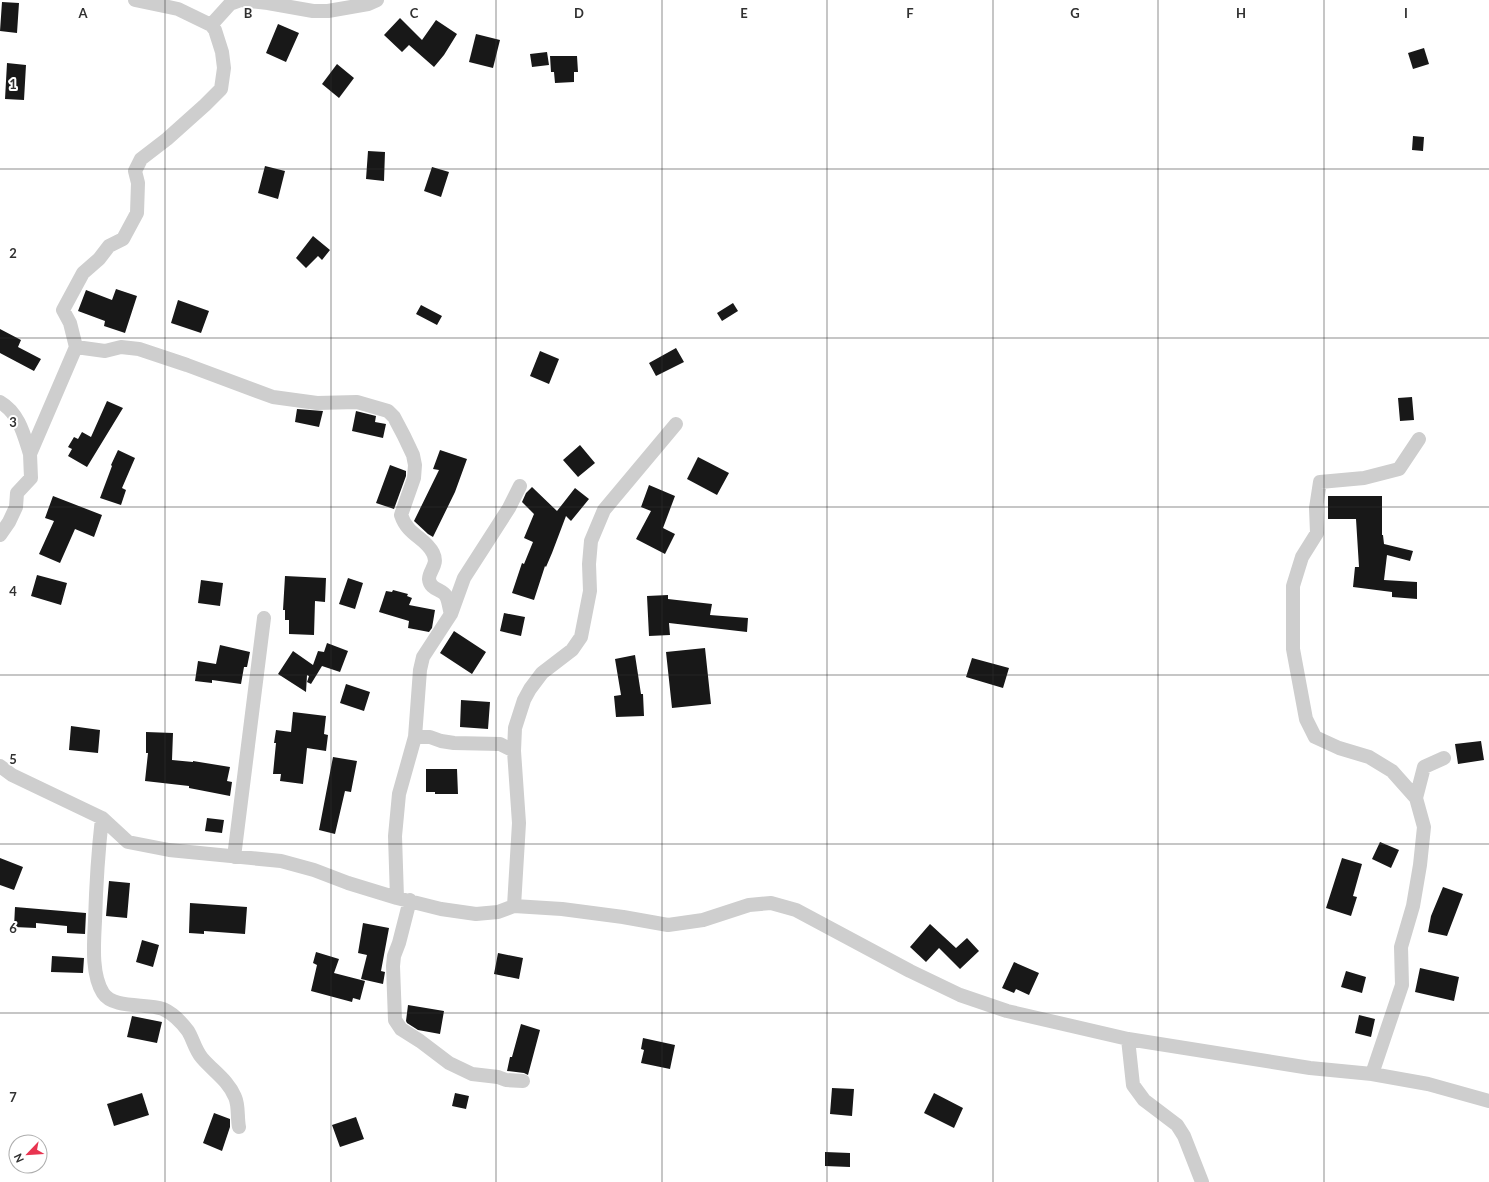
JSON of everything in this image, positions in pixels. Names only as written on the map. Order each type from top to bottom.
[{"type":"street","points":[[30,454],[76,347],[70,323],[64,310],[83,273],[109,246],[123,239],[137,213],[138,184],[135,171],[141,159],[167,139],[205,105],[221,88],[224,68],[222,52],[215,30],[211,25],[178,9],[135,0]]},
{"type":"street","points":[[211,25],[230,4],[241,0],[313,11],[328,11],[368,4],[376,0]]},
{"type":"street","points":[[76,347],[105,351],[121,347],[139,349],[188,365],[273,397],[317,403],[357,402],[388,411],[394,417],[404,436],[415,465],[414,478],[401,516],[408,529],[430,548],[434,554],[435,561],[434,568],[429,578],[430,584],[434,588],[443,592],[446,596],[451,614]]},
{"type":"street","points":[[0,402],[7,406],[19,421],[30,454],[32,478],[17,493],[16,507],[0,535]]},
{"type":"street","points":[[514,906],[518,823],[514,751],[515,728],[524,700],[542,673],[572,650],[581,637],[590,591],[588,564],[591,541],[604,510],[676,424]]},
{"type":"street","points":[[1372,1074],[1402,985],[1401,948],[1413,906],[1420,865],[1424,827],[1416,798],[1392,771],[1370,757],[1339,748],[1315,737],[1306,719],[1293,649],[1294,586],[1302,557],[1317,533],[1316,508],[1320,482],[1364,478],[1399,469],[1420,439]]},
{"type":"street","points":[[520,486],[509,508],[464,578],[451,614],[423,657],[420,670],[415,737],[400,794],[395,836],[403,899],[399,943],[394,956],[393,966],[395,1020],[401,1029],[449,1063],[472,1074],[523,1082]]},
{"type":"street","points":[[234,857],[264,618]]},
{"type":"street","points":[[415,737],[430,737],[441,741],[454,743],[500,744],[514,751]]},
{"type":"street","points":[[1416,798],[1424,767],[1444,758]]},
{"type":"street","points":[[0,766],[12,775],[102,818],[128,842],[168,850],[281,861],[314,870],[348,883],[403,899],[441,909],[476,914],[498,912],[514,906],[562,909],[668,925],[703,920],[749,905],[771,903],[796,910],[960,996],[1007,1011],[1128,1039],[1310,1068],[1372,1074],[1428,1084],[1489,1101]]},
{"type":"street","points":[[102,818],[96,874],[94,946],[96,974],[102,993],[107,998],[122,1004],[163,1009],[178,1020],[188,1031],[197,1051],[202,1058],[229,1086],[237,1103],[239,1127]]},
{"type":"street","points":[[1128,1039],[1134,1085],[1144,1100],[1177,1126],[1184,1136],[1202,1182]]},
{"type":"building","points":[[2,2],[19,3],[17,33],[0,31]]},
{"type":"building","points":[[400,18],[422,40],[436,20],[457,34],[444,55],[434,67],[409,45],[402,52],[384,35]]},
{"type":"building","points":[[278,24],[299,33],[286,62],[266,53]]},
{"type":"building","points":[[476,34],[500,40],[493,68],[469,62]]},
{"type":"building","points":[[1424,48],[1429,64],[1413,69],[1408,53]]},
{"type":"building","points":[[547,52],[549,65],[532,67],[530,54]]},
{"type":"building","points":[[550,56],[577,56],[578,72],[574,72],[574,82],[555,83],[554,72],[551,72]]},
{"type":"building","points":[[7,63],[26,65],[24,100],[5,99]]},
{"type":"building","points":[[337,64],[354,78],[339,98],[322,84]]},
{"type":"building","points":[[1413,136],[1424,137],[1423,151],[1412,150]]},
{"type":"building","points":[[368,151],[385,152],[384,181],[366,179]]},
{"type":"building","points":[[265,166],[285,171],[278,199],[258,193]]},
{"type":"building","points":[[432,167],[449,172],[441,197],[424,191]]},
{"type":"building","points":[[313,236],[330,250],[322,260],[318,256],[306,268],[296,258]]},
{"type":"building","points":[[116,289],[137,296],[125,333],[104,326],[105,321],[78,311],[86,290],[112,300]]},
{"type":"building","points":[[178,300],[209,311],[201,333],[171,323]]},
{"type":"building","points":[[733,303],[738,311],[722,321],[717,313]]},
{"type":"building","points":[[421,305],[442,316],[437,325],[416,314]]},
{"type":"building","points":[[0,329],[21,340],[18,347],[41,359],[34,371],[0,353]]},
{"type":"building","points":[[676,348],[684,362],[656,376],[649,363]]},
{"type":"building","points":[[540,351],[559,359],[549,384],[530,376]]},
{"type":"building","points":[[1412,397],[1414,420],[1400,421],[1398,398]]},
{"type":"building","points":[[107,401],[123,408],[87,467],[68,456],[72,449],[68,447],[74,437],[78,439],[82,432],[91,437]]},
{"type":"building","points":[[297,409],[323,411],[319,427],[295,422]]},
{"type":"building","points":[[356,411],[376,416],[375,422],[386,424],[383,438],[352,431]]},
{"type":"building","points":[[580,445],[595,463],[578,477],[563,460]]},
{"type":"building","points":[[118,450],[135,458],[122,488],[126,490],[121,505],[100,498],[112,466],[111,465]]},
{"type":"building","points":[[440,450],[467,459],[455,492],[433,537],[414,521],[439,470],[433,469]]},
{"type":"building","points":[[698,457],[729,473],[717,495],[687,479]]},
{"type":"building","points":[[390,465],[406,471],[406,476],[394,509],[376,503]]},
{"type":"building","points":[[649,485],[675,496],[663,528],[675,534],[665,554],[636,539],[651,511],[641,507]]},
{"type":"building","points":[[532,487],[557,511],[575,488],[589,499],[571,521],[566,516],[552,553],[546,567],[545,566],[534,600],[512,593],[522,563],[524,564],[533,542],[524,538],[534,514],[522,502],[526,493]]},
{"type":"building","points":[[53,496],[102,515],[94,537],[75,529],[60,563],[39,554],[54,521],[45,518]]},
{"type":"building","points":[[1328,496],[1382,496],[1382,535],[1384,544],[1413,551],[1410,561],[1387,555],[1384,580],[1417,582],[1417,599],[1392,597],[1392,592],[1353,587],[1355,567],[1359,567],[1356,519],[1328,519]]},
{"type":"building","points":[[37,575],[67,583],[61,605],[31,596]]},
{"type":"building","points":[[285,576],[326,578],[325,602],[315,601],[314,635],[289,634],[289,620],[285,620],[285,610],[283,610]]},
{"type":"building","points":[[348,578],[363,583],[355,609],[339,604]]},
{"type":"building","points":[[201,580],[223,583],[220,606],[198,603]]},
{"type":"building","points":[[393,590],[408,594],[407,596],[412,598],[409,605],[435,610],[432,628],[429,632],[408,628],[409,621],[379,612],[386,591],[392,592]]},
{"type":"building","points":[[668,595],[668,599],[712,604],[710,615],[748,618],[747,632],[669,623],[670,635],[649,636],[647,596]]},
{"type":"building","points":[[504,613],[525,617],[521,636],[500,631]]},
{"type":"building","points":[[454,631],[486,652],[472,674],[440,653]]},
{"type":"building","points":[[327,643],[348,651],[340,672],[322,666],[311,684],[307,682],[309,676],[307,675],[306,692],[278,674],[293,651],[313,665],[318,651],[324,652]]},
{"type":"building","points":[[220,645],[250,652],[247,667],[244,667],[241,684],[212,680],[212,683],[195,681],[198,661],[216,664]]},
{"type":"building","points":[[705,648],[711,704],[672,708],[666,652]]},
{"type":"building","points":[[635,655],[641,694],[643,694],[644,716],[616,717],[614,696],[621,695],[615,659]]},
{"type":"building","points":[[972,658],[1009,668],[1003,688],[966,677]]},
{"type":"building","points":[[346,684],[370,692],[364,711],[340,703]]},
{"type":"building","points":[[461,700],[490,702],[488,729],[460,727]]},
{"type":"building","points":[[293,712],[326,716],[324,734],[328,735],[326,751],[307,748],[303,784],[280,781],[281,774],[273,774],[276,730],[291,732]]},
{"type":"building","points":[[71,726],[100,730],[98,753],[69,750]]},
{"type":"building","points":[[146,732],[173,733],[172,760],[193,761],[230,767],[227,781],[232,782],[230,796],[189,788],[189,786],[145,781],[148,753],[146,753]]},
{"type":"building","points":[[1481,741],[1484,760],[1458,764],[1455,744]]},
{"type":"building","points":[[333,757],[357,761],[351,792],[345,791],[335,834],[319,830]]},
{"type":"building","points":[[426,769],[457,769],[458,794],[435,794],[435,792],[426,792]]},
{"type":"building","points":[[207,818],[224,820],[222,833],[205,831]]},
{"type":"building","points":[[1380,842],[1399,850],[1391,868],[1372,859]]},
{"type":"building","points":[[0,858],[23,867],[14,890],[0,885]]},
{"type":"building","points":[[1342,858],[1362,864],[1353,896],[1357,897],[1351,916],[1326,908]]},
{"type":"building","points":[[109,881],[130,883],[127,918],[106,916]]},
{"type":"building","points":[[1443,887],[1463,894],[1447,936],[1428,932],[1431,916]]},
{"type":"building","points":[[190,903],[247,907],[245,934],[204,931],[204,934],[189,933]]},
{"type":"building","points":[[15,907],[86,913],[85,934],[67,933],[67,926],[36,923],[36,928],[14,927]]},
{"type":"building","points":[[363,923],[389,928],[381,971],[385,972],[383,984],[361,979],[367,955],[358,953]]},
{"type":"building","points":[[930,924],[956,948],[967,938],[979,951],[960,969],[939,948],[926,962],[910,947]]},
{"type":"building","points":[[142,940],[159,945],[153,967],[136,962]]},
{"type":"building","points":[[316,952],[339,959],[334,973],[365,981],[360,1000],[353,998],[352,1002],[311,991],[317,965],[313,963]]},
{"type":"building","points":[[498,953],[523,958],[519,979],[494,974]]},
{"type":"building","points":[[52,956],[84,958],[83,973],[51,972]]},
{"type":"building","points":[[1014,962],[1039,973],[1029,995],[1016,989],[1014,993],[1002,988]]},
{"type":"building","points":[[1420,968],[1459,977],[1454,1001],[1415,992]]},
{"type":"building","points":[[1346,971],[1366,977],[1362,993],[1341,987]]},
{"type":"building","points":[[408,1005],[444,1011],[440,1034],[418,1030],[407,1023]]},
{"type":"building","points":[[1359,1015],[1375,1019],[1371,1037],[1355,1033]]},
{"type":"building","points":[[132,1016],[162,1022],[157,1043],[127,1037]]},
{"type":"building","points":[[521,1024],[540,1030],[528,1075],[524,1073],[507,1071]]},
{"type":"building","points":[[643,1038],[675,1045],[670,1069],[641,1063],[644,1050],[641,1049]]},
{"type":"building","points":[[832,1088],[854,1089],[852,1116],[830,1114]]},
{"type":"building","points":[[142,1093],[149,1115],[114,1126],[107,1104]]},
{"type":"building","points":[[455,1093],[469,1096],[466,1109],[452,1106]]},
{"type":"building","points":[[934,1093],[963,1108],[954,1128],[924,1113]]},
{"type":"building","points":[[214,1113],[230,1119],[230,1127],[222,1151],[203,1143]]},
{"type":"building","points":[[356,1117],[364,1139],[340,1147],[332,1125]]},
{"type":"building","points":[[825,1152],[850,1153],[850,1167],[825,1166]]}]
